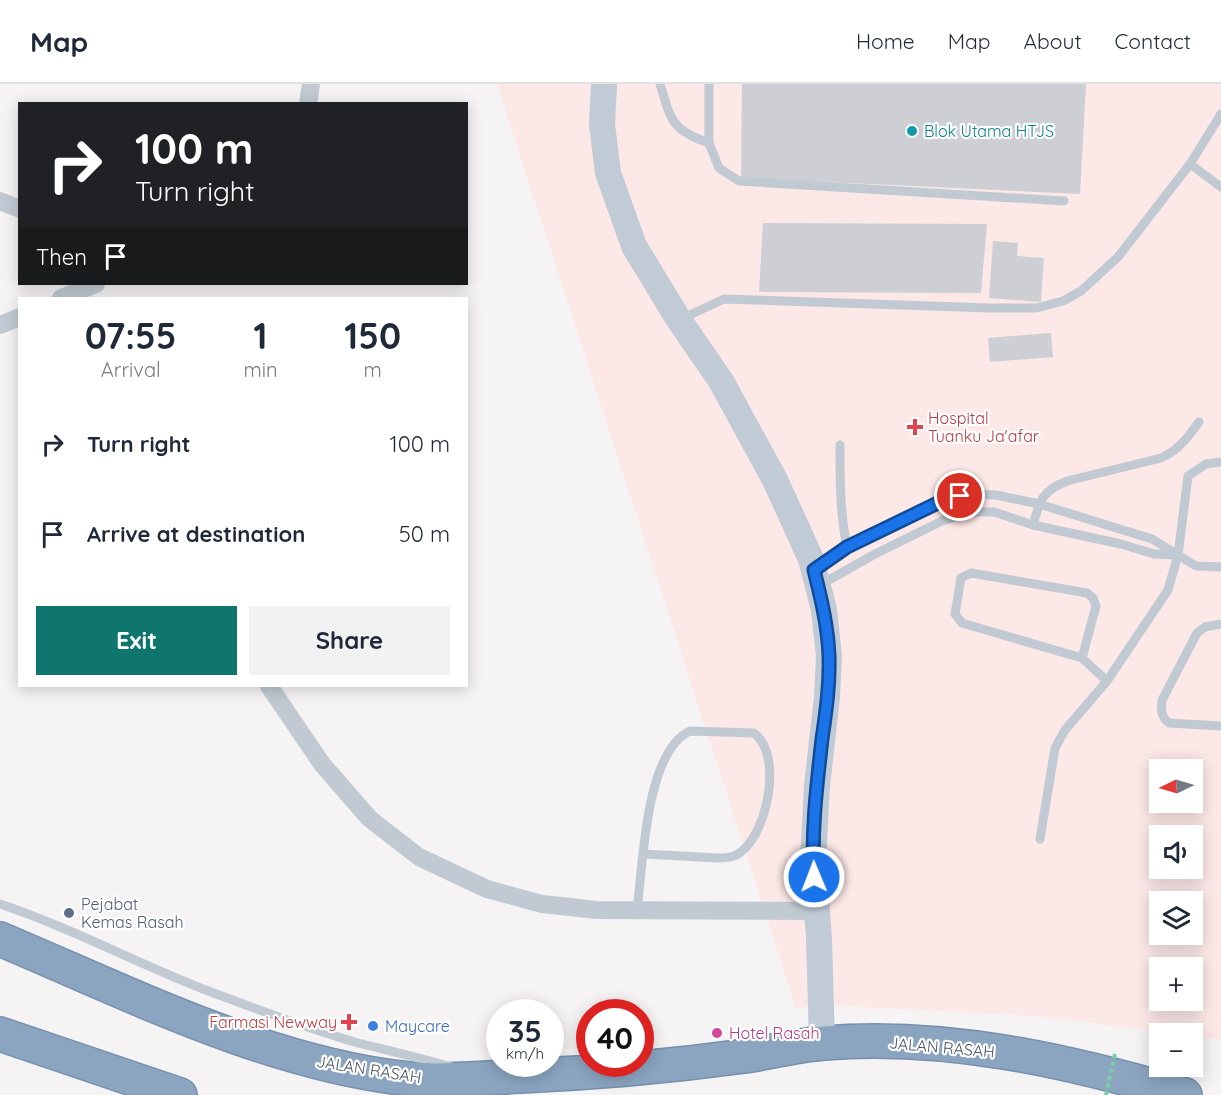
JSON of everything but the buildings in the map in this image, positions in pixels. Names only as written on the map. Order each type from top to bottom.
[{"type":"highway","name":"JALAN RASAH","points":[[0,939],[187,1019],[250,1041],[330,1065],[411,1079],[489,1078],[663,1065],[745,1056],[822,1043],[905,1041],[986,1050],[1065,1064],[1185,1095]]},
{"type":"highway","points":[[0,1034],[180,1095]]},
{"type":"street","points":[[308,102],[311,84]]},
{"type":"street","points":[[604,84],[602,124],[608,174],[634,246],[679,320],[722,381],[775,480],[811,559],[824,610],[829,656],[828,697],[817,786],[813,860],[822,1043]]},
{"type":"street","points":[[0,201],[18,208]]},
{"type":"street","points":[[64,297],[94,285]]},
{"type":"street","points":[[0,325],[18,317]]},
{"type":"street","points":[[270,687],[322,764],[369,819],[419,857],[487,889],[543,904],[597,910],[816,911]]},
{"type":"lane","points":[[660,84],[671,118],[687,135],[709,143]]},
{"type":"lane","points":[[709,84],[709,143],[719,168],[739,182],[1064,201]]},
{"type":"lane","points":[[679,320],[724,299],[1001,308],[1036,308],[1062,301],[1081,291],[1118,257],[1190,164],[1221,114]]},
{"type":"lane","points":[[1190,164],[1221,187]]},
{"type":"lane","points":[[1033,525],[1039,504],[1044,495],[1053,487],[1067,481],[1161,458],[1181,446],[1199,422]]},
{"type":"lane","points":[[840,445],[841,504],[847,547]]},
{"type":"lane","points":[[1040,839],[1054,748],[1065,730],[1107,681],[1168,590],[1179,555],[1188,476],[1206,464],[1221,462]]},
{"type":"lane","points":[[816,578],[847,547],[948,498],[972,494],[996,495],[1039,504],[1152,539],[1196,566],[1221,567]]},
{"type":"lane","points":[[816,578],[874,554],[942,521],[969,512],[994,512],[1033,525],[1121,544],[1154,554],[1179,555]]},
{"type":"lane","points":[[1082,658],[1096,606],[1093,598],[1087,593],[971,573],[961,578],[955,614],[962,623],[1082,658],[1107,681]]},
{"type":"lane","points":[[1221,624],[1205,627],[1197,633],[1162,700],[1161,710],[1164,719],[1169,723],[1221,726]]},
{"type":"lane","points":[[637,910],[644,854],[652,791],[661,766],[674,743],[681,735],[690,731],[754,733],[763,739],[767,750],[768,794],[763,818],[740,853],[719,858],[644,854]]},
{"type":"lane","points":[[0,904],[258,1009],[357,1042],[489,1078]]},
{"type":"path","points":[[1106,1095],[1115,1054]]},
{"type":"shaded area","name":"Hospital Tuanku Ja'afar","points":[[497,84],[1221,84],[1221,1040],[1203,1037],[1203,1023],[1149,1023],[1149,1030],[1038,1016],[822,1005],[796,1008]]},
{"type":"place","name":"Blok Utama HTJS","points":[[912,131]]},
{"type":"place","name":"Hospital Tuanku Ja'afar","points":[[915,427]]},
{"type":"place","name":"Pejabat Kemas Rasah","points":[[69,913]]},
{"type":"place","name":"Farmasi Newway","points":[[349,1022]]},
{"type":"place","name":"Maycare","points":[[373,1026]]},
{"type":"place","name":"Hotel Rasah","points":[[717,1033]]},
{"type":"route","points":[[814,877],[817,786],[828,697],[829,656],[824,610],[814,570],[847,547],[948,498],[960,496]]}]
